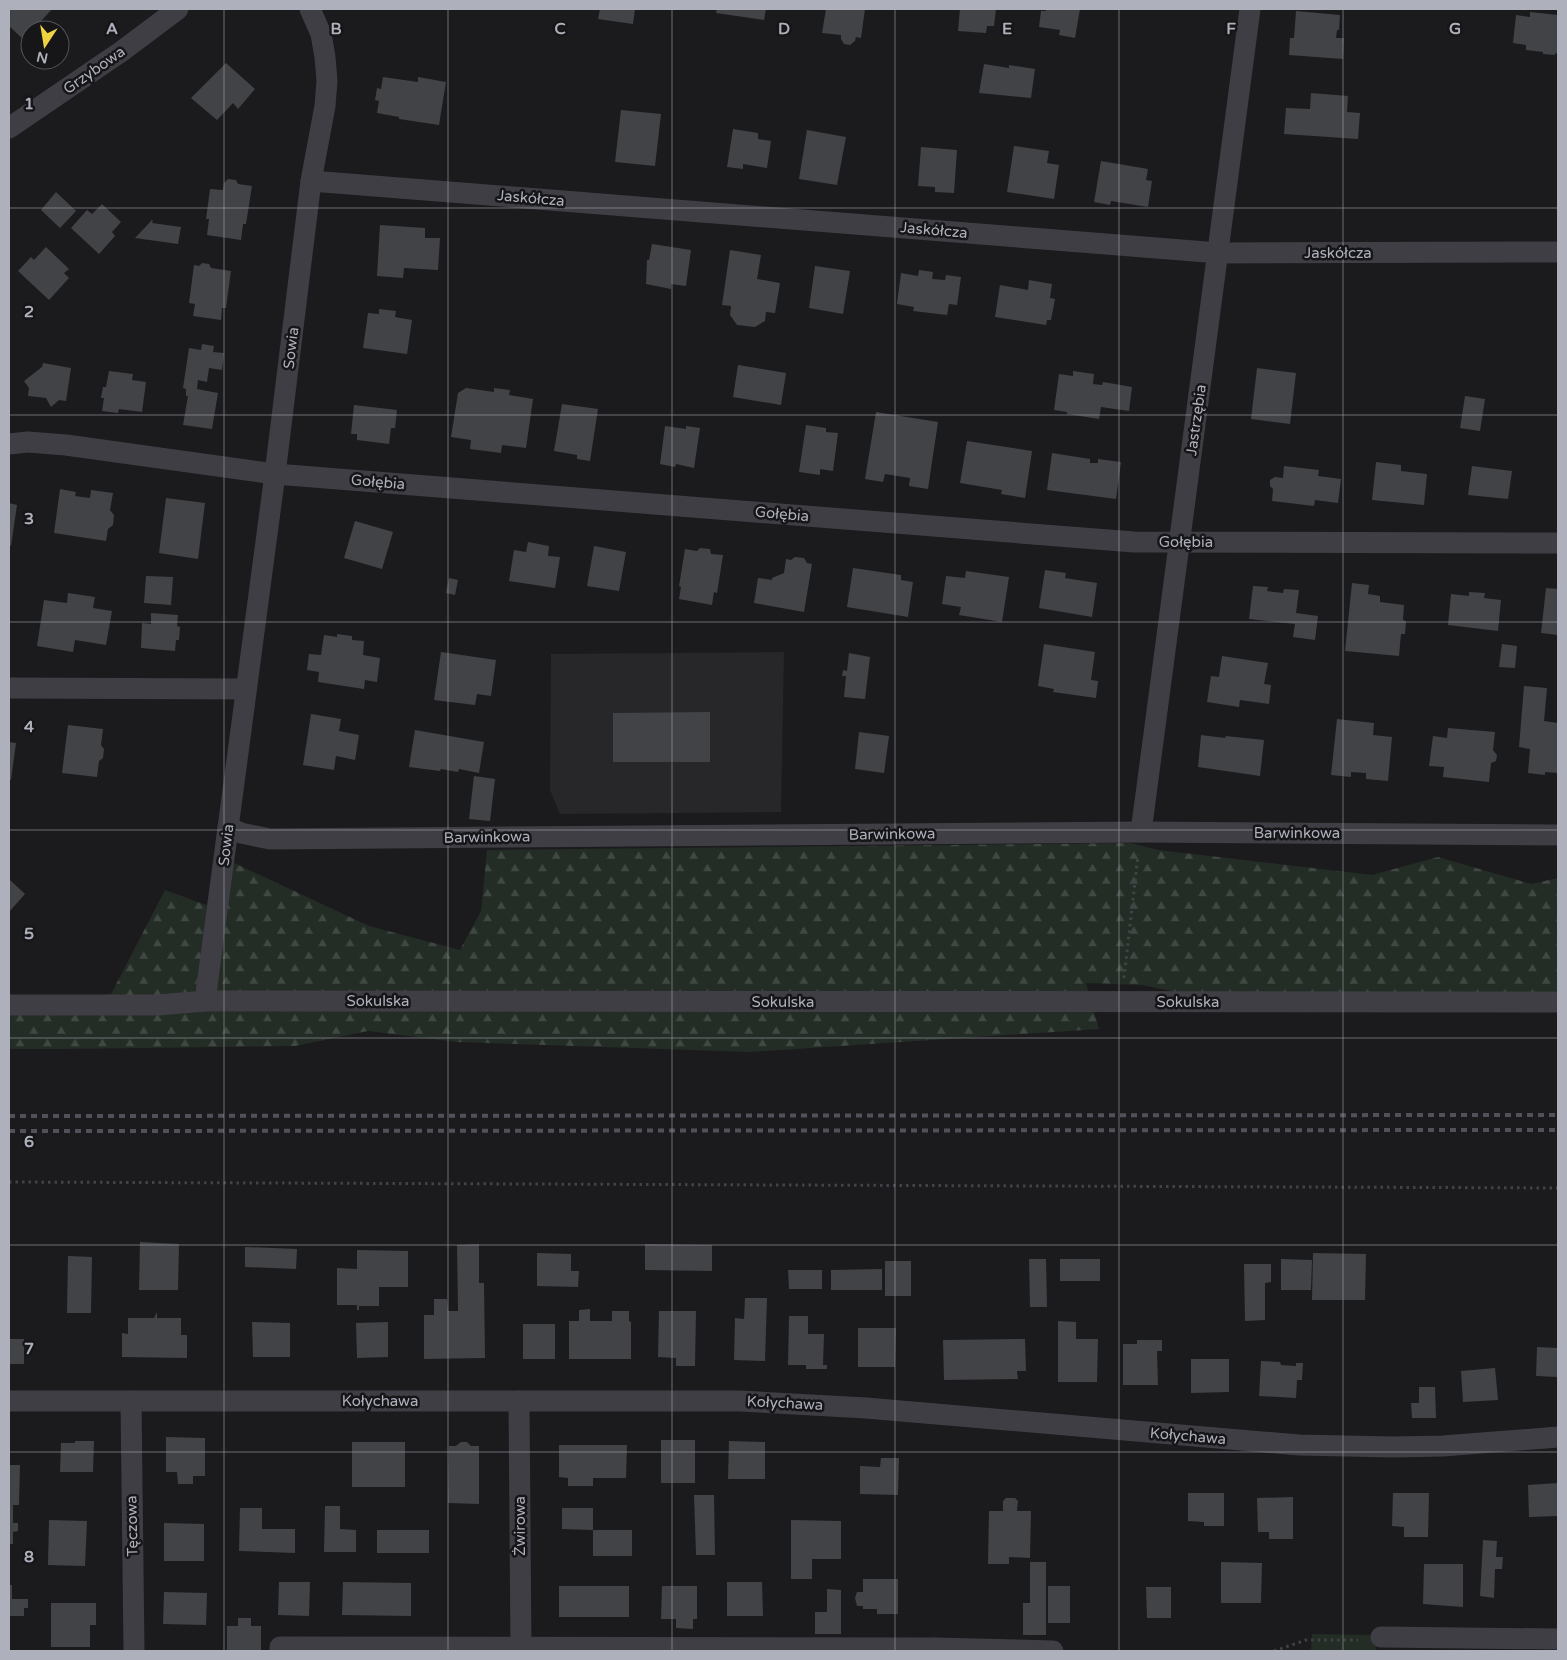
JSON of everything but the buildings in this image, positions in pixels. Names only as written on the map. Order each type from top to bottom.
[{"type":"street","name":"Sowia","points":[[205,1001],[275,474],[311,181],[327,81],[321,34],[310,9]]},
{"type":"street","name":"Jastrzębia","points":[[1141,832],[1250,9]]},
{"type":"street","name":"Grzybowa","points":[[9,128],[122,51],[175,10]]},
{"type":"street","name":"Jaskółcza","points":[[311,181],[1219,253],[1558,252]]},
{"type":"street","name":"Gołębia","points":[[9,444],[28,442],[66,445],[275,474],[1134,542],[1558,543]]},
{"type":"street","points":[[9,688],[246,689]]},
{"type":"street","name":"Barwinkowa","points":[[228,827],[241,833],[270,839],[1141,832],[1558,835]]},
{"type":"street","name":"Sokulska","points":[[9,1005],[158,1005],[205,1001],[1558,1002]]},
{"type":"street","name":"Kołychawa","points":[[9,1401],[740,1400],[799,1403],[1207,1438],[1340,1446],[1443,1446],[1558,1438]]},
{"type":"street","name":"Tęczowa","points":[[131,1401],[134,1651]]},
{"type":"street","name":"Żwirowa","points":[[519,1401],[521,1649]]},
{"type":"street","points":[[1371,1639],[1558,1639]]},
{"type":"street","points":[[280,1651],[280,1646],[1053,1651]]},
{"type":"path","points":[[1122,1002],[1141,832]]},
{"type":"path","points":[[9,1182],[1558,1188]]},
{"type":"path","points":[[1274,1651],[1306,1640],[1371,1639]]},
{"type":"shaded area","points":[[784,652],[781,812],[560,814],[550,790],[551,654]]},
{"type":"green space","points":[[1131,843],[1158,850],[1372,875],[1438,857],[1531,884],[1558,878],[1558,995],[1196,996],[1142,985],[1086,983],[1099,1029],[749,1052],[457,1042],[368,1031],[295,1046],[9,1049],[9,1011],[111,994],[165,890],[225,912],[232,862],[369,926],[460,950],[481,911],[487,850]]},
{"type":"green space","points":[[1312,1634],[1377,1635],[1376,1651],[1311,1651]]},
{"type":"railway","points":[[9,1116],[1558,1115]]},
{"type":"railway","points":[[9,1131],[1558,1130]]}]
